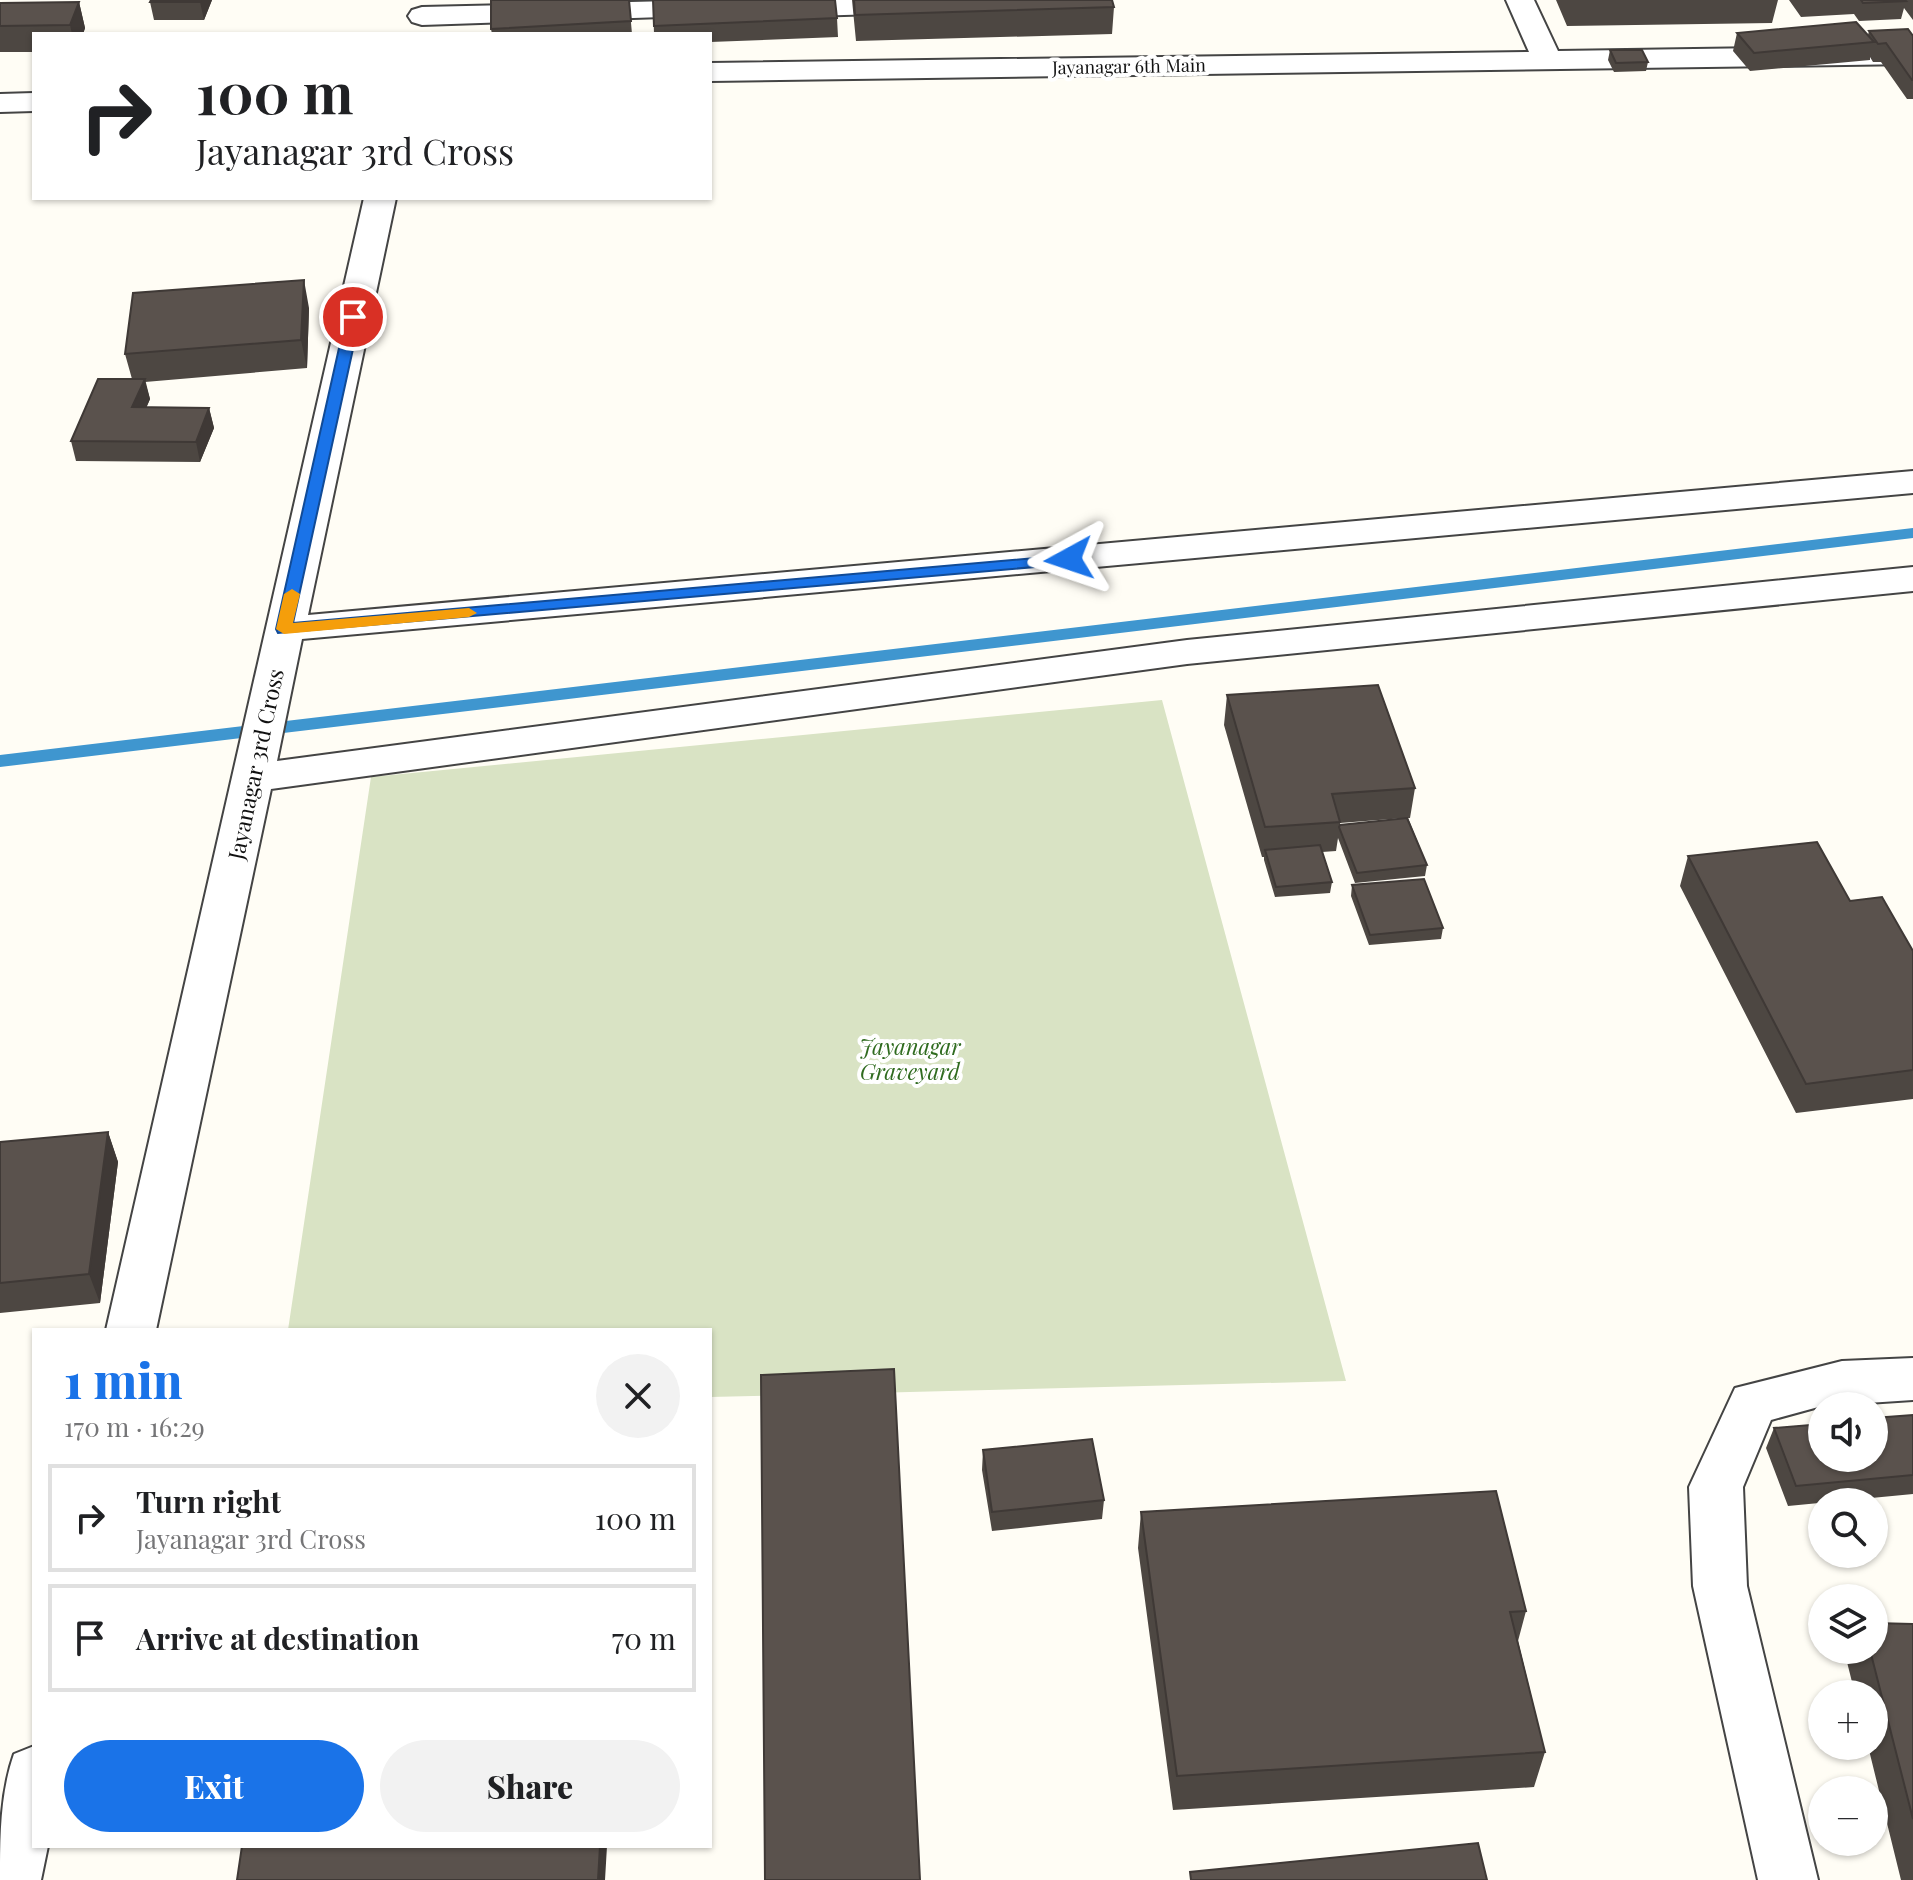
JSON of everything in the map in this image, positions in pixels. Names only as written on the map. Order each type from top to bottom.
[{"type":"street","points":[[1520,0],[1548,60]]},
{"type":"street","points":[[422,17],[938,4]]},
{"type":"street","name":"Jayanagar 6th Main","points":[[712,72],[1913,55]]},
{"type":"street","points":[[0,103],[32,102]]},
{"type":"street","name":"Jayanagar 3rd Cross","points":[[131,1328],[380,200]]},
{"type":"street","points":[[284,629],[1913,482]]},
{"type":"street","points":[[252,778],[1187,652],[1913,579]]},
{"type":"street","points":[[1788,1880],[1720,1586],[1716,1487],[1753,1403],[1842,1382],[1913,1379]]},
{"type":"street","points":[[11,1880],[32,1782]]},
{"type":"green space","name":"Jayanagar Graveyard","points":[[1162,700],[1346,1381],[712,1397],[712,1328],[288,1328],[371,777]]},
{"type":"building","points":[[151,0],[201,0],[150,2]]},
{"type":"building","points":[[491,0],[629,0],[631,21],[491,29]]},
{"type":"building","points":[[653,0],[835,0],[837,18],[654,26]]},
{"type":"building","points":[[854,0],[1112,0],[1114,7],[855,15]]},
{"type":"building","points":[[1861,0],[1905,0],[1906,1],[1863,3]]},
{"type":"building","points":[[79,2],[70,25],[0,26],[0,3]]},
{"type":"building","points":[[1856,22],[1874,42],[1754,53],[1737,33]]},
{"type":"building","points":[[1908,29],[1913,36],[1913,80],[1886,43],[1878,44],[1869,31]]},
{"type":"building","points":[[1610,50],[1642,50],[1648,62],[1616,63]]},
{"type":"building","points":[[304,280],[301,340],[125,354],[133,293]]},
{"type":"building","points":[[98,379],[145,379],[132,407],[209,408],[196,442],[71,441]]},
{"type":"building","points":[[1378,685],[1415,788],[1332,794],[1340,822],[1265,827],[1227,695]]},
{"type":"building","points":[[1407,818],[1427,865],[1357,873],[1340,825]]},
{"type":"building","points":[[1817,842],[1850,901],[1882,897],[1913,951],[1913,1070],[1806,1084],[1688,856]]},
{"type":"building","points":[[1320,845],[1332,882],[1276,887],[1265,850]]},
{"type":"building","points":[[1424,879],[1443,928],[1370,935],[1352,885]]},
{"type":"building","points":[[108,1132],[89,1274],[0,1283],[0,1142]]},
{"type":"building","points":[[894,1369],[920,1880],[765,1880],[761,1375]]},
{"type":"building","points":[[1913,1415],[1913,1475],[1796,1486],[1774,1428],[1808,1425],[1808,1472],[1888,1472],[1888,1417]]},
{"type":"building","points":[[1092,1439],[1104,1500],[992,1512],[983,1450]]},
{"type":"building","points":[[1496,1491],[1526,1611],[1510,1612],[1545,1752],[1177,1776],[1141,1512]]},
{"type":"building","points":[[1888,1623],[1913,1624],[1913,1819],[1888,1721],[1888,1680],[1878,1680],[1874,1664],[1888,1664]]},
{"type":"building","points":[[1478,1843],[1487,1880],[1191,1880],[1190,1872]]},
{"type":"building","points":[[242,1848],[600,1848],[598,1880],[237,1880]]},
{"type":"waterway","points":[[0,761],[1913,533]]},
{"type":"slow traffic","points":[[292,594],[284,629],[469,613]]},
{"type":"route","points":[[353,317],[284,629],[1069,559]]}]
